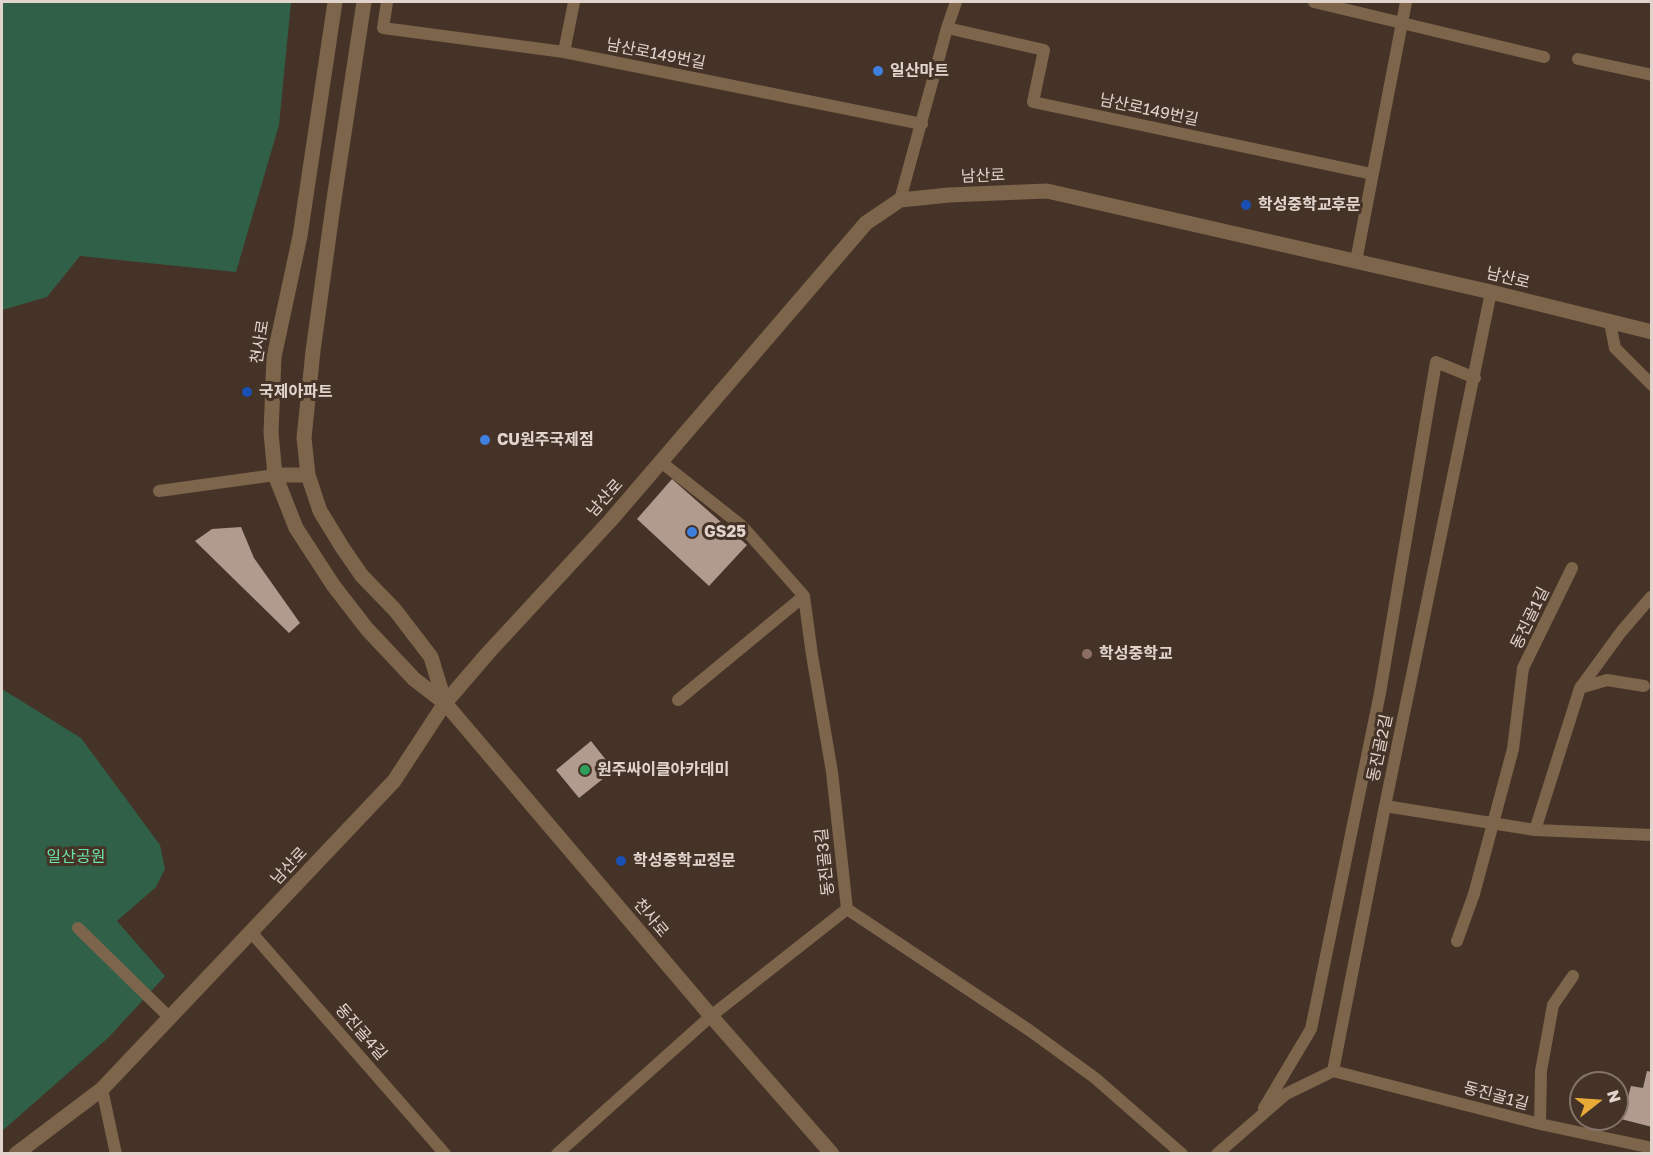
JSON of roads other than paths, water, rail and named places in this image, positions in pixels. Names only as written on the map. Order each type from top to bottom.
[{"type":"street","name":"천사로","points":[[335,2],[300,236],[274,357],[270,434],[275,475],[296,528],[333,585],[368,629],[414,679],[445,703],[711,1016],[832,1154]]},
{"type":"street","name":"천사로","points":[[364,2],[313,351],[304,438],[308,474],[320,511],[342,547],[362,576],[395,610],[431,657],[445,703]]},
{"type":"street","name":"남산로","points":[[16,1154],[102,1089],[394,781],[445,703],[488,653],[610,521],[866,223],[900,200],[949,195],[1047,191],[1491,292],[1652,332]]},
{"type":"street","points":[[275,475],[308,474]]},
{"type":"lane","name":"남산로149번길","points":[[387,2],[382,28],[564,52],[922,124]]},
{"type":"lane","points":[[564,52],[574,2]]},
{"type":"lane","points":[[900,200],[956,2]]},
{"type":"lane","points":[[1314,2],[1544,57]]},
{"type":"lane","points":[[1356,261],[1406,2]]},
{"type":"lane","name":"남산로149번길","points":[[947,28],[1044,50],[1033,102],[1372,174]]},
{"type":"lane","points":[[1578,59],[1652,75]]},
{"type":"lane","name":"동진골2길","points":[[1333,1071],[1384,806],[1475,378],[1491,292]]},
{"type":"lane","points":[[1610,322],[1615,348],[1652,385]]},
{"type":"lane","points":[[1258,1116],[1311,1029],[1380,693],[1436,362],[1475,378]]},
{"type":"lane","points":[[661,462],[742,526],[804,596],[678,700]]},
{"type":"lane","points":[[159,491],[275,475]]},
{"type":"lane","name":"동진골1길","points":[[1457,941],[1474,894],[1513,749],[1523,668],[1572,568]]},
{"type":"lane","name":"동진골3길","points":[[804,596],[832,772],[847,909],[1029,1030],[1095,1078],[1182,1154]]},
{"type":"lane","points":[[1535,830],[1580,688],[1621,632],[1652,597]]},
{"type":"lane","points":[[1580,688],[1607,680],[1644,686]]},
{"type":"lane","points":[[1384,806],[1535,830],[1652,835]]},
{"type":"lane","points":[[557,1154],[711,1016],[847,909]]},
{"type":"lane","points":[[78,928],[169,1017]]},
{"type":"lane","name":"동진골4길","points":[[251,932],[445,1154]]},
{"type":"lane","points":[[1540,1124],[1541,1071],[1553,1005],[1573,976]]},
{"type":"lane","points":[[1217,1154],[1286,1094],[1333,1071]]},
{"type":"lane","name":"동진골1길","points":[[1333,1071],[1540,1124],[1652,1148]]},
{"type":"lane","points":[[102,1089],[116,1154]]},
{"type":"place","name":"일산마트","points":[[878,71]]},
{"type":"place","name":"학성중학교후문","points":[[1246,205]]},
{"type":"place","name":"국제아파트","points":[[247,392]]},
{"type":"place","name":"CU원주국제점","points":[[485,440]]},
{"type":"place","name":"GS25","points":[[692,532]]},
{"type":"place","name":"학성중학교","points":[[1087,654]]},
{"type":"place","name":"원주싸이클아카데미","points":[[585,770]]},
{"type":"place","name":"학성중학교정문","points":[[621,861]]},
{"type":"park label","name":"일산공원","points":[[76,857]]}]
